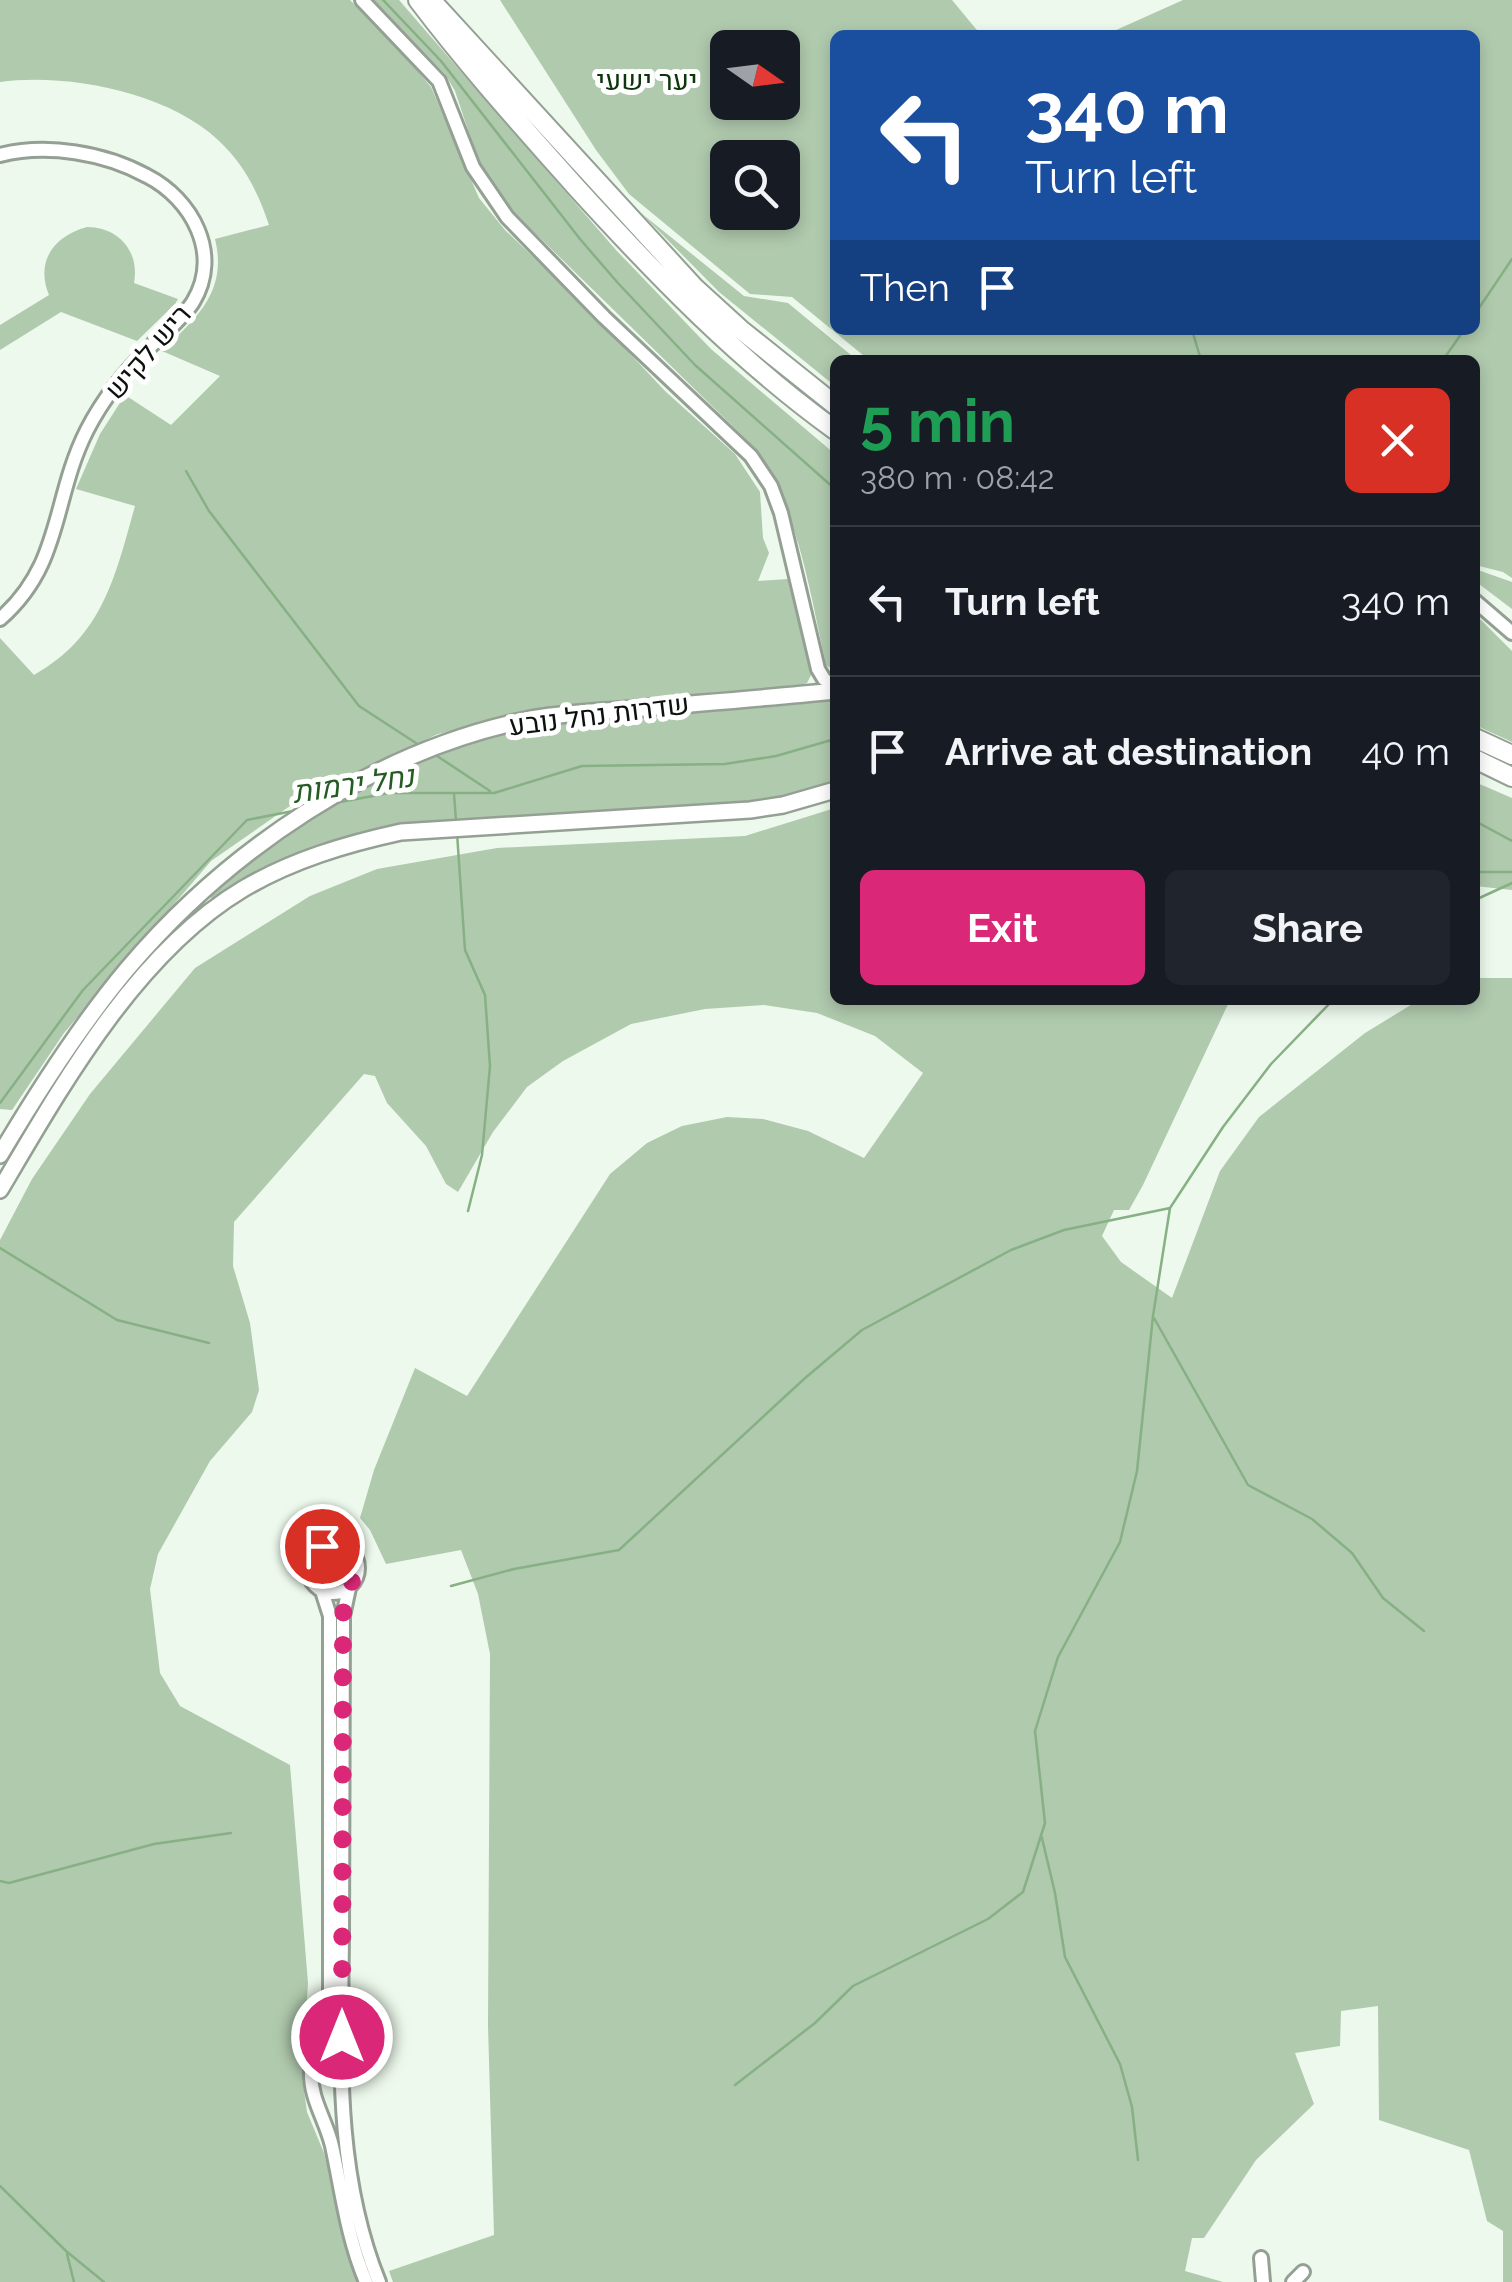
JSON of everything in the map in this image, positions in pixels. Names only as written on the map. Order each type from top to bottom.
[{"type":"highway","points":[[418,0],[491,92],[682,301],[725,343],[830,426]]},
{"type":"highway","points":[[431,0],[695,288],[740,330],[830,401]]},
{"type":"highway","points":[[1480,740],[1512,755]]},
{"type":"highway","points":[[1480,761],[1512,777]]},
{"type":"main road","name":"שדרות נחל נובע","points":[[0,1155],[93,1013],[148,946],[225,874],[302,816],[340,793],[446,741],[531,719],[830,690]]},
{"type":"main road","points":[[0,1190],[82,1058],[151,967],[218,906],[265,878],[346,845],[401,832],[750,810],[830,791]]},
{"type":"street","points":[[362,0],[438,80],[474,166],[507,217],[604,317],[751,456],[771,486],[782,513],[818,669],[830,684]]},
{"type":"street","name":"ריש לקיש","points":[[0,154],[58,150],[147,175],[171,191],[192,214],[203,242],[204,267],[199,290],[188,310],[123,374],[102,402],[74,459],[38,576],[22,600],[0,619]]},
{"type":"street","points":[[1480,605],[1512,634]]},
{"type":"street","points":[[801,694],[812,686],[818,669]]},
{"type":"street","points":[[366,2282],[343,2213],[332,2146],[313,2094],[310,2068],[330,1996],[330,1616],[322,1591],[310,1579],[309,1562],[318,1549],[332,1543],[347,1548],[357,1560],[357,1576],[348,1588],[343,1616],[343,2122],[355,2207],[379,2282]]},
{"type":"street","points":[[322,1591],[348,1588]]},
{"type":"street","points":[[1261,2258],[1262,2282]]},
{"type":"green space","points":[[0,0],[350,0],[431,87],[479,198],[505,230],[590,311],[665,391],[735,454],[760,492],[763,538],[769,553],[758,581],[788,579],[813,671],[807,683],[801,685],[560,707],[438,734],[300,799],[211,861],[64,1033],[12,1110],[0,1109],[0,638],[34,675],[76,642],[91,623],[112,580],[135,506],[76,489],[100,434],[125,395],[171,425],[220,376],[162,351],[197,315],[213,289],[218,258],[215,239],[269,225],[255,190],[235,159],[197,123],[172,109],[85,84],[0,82]]},
{"type":"green space","points":[[373,0],[399,0],[616,250],[711,349],[830,450],[830,668],[826,665],[792,524],[754,447],[496,195],[445,74]]},
{"type":"green space","name":"יער ישעי","points":[[500,0],[952,0],[977,30],[830,30],[830,328],[792,297],[750,294],[629,194],[596,150]]},
{"type":"green space","name":"יער ישעי","points":[[1183,0],[1512,0],[1512,578],[1480,566],[1480,355],[863,355],[838,335],[1480,335],[1480,30],[1116,30]]},
{"type":"green space","points":[[641,213],[744,296],[788,303],[851,355],[830,355],[830,382],[719,292]]},
{"type":"green space","points":[[87,227],[117,236],[134,261],[134,283],[178,299],[175,304],[137,341],[61,312],[0,350],[0,325],[49,295],[44,271],[50,252],[65,237]]},
{"type":"green space","points":[[1480,571],[1512,582],[1512,609],[1480,585]]},
{"type":"green space","points":[[1480,619],[1512,651],[1512,742],[1480,727]]},
{"type":"green space","points":[[830,697],[830,787],[782,801],[405,827],[213,903],[207,897],[309,817],[429,756],[510,732],[672,711]]},
{"type":"green space","points":[[1480,784],[1512,798],[1512,890],[1480,887]]},
{"type":"green space","points":[[830,810],[830,1005],[1228,1005],[1143,1185],[1129,1210],[1114,1210],[1102,1236],[1121,1262],[1172,1298],[1220,1171],[1259,1117],[1365,1033],[1411,1005],[1480,1005],[1480,978],[1512,978],[1512,2282],[1503,2282],[1503,2231],[1487,2221],[1469,2150],[1379,2120],[1378,2006],[1341,2011],[1340,2046],[1295,2053],[1314,2104],[1256,2160],[1204,2238],[1192,2238],[1185,2271],[1223,2282],[393,2282],[389,2271],[494,2235],[488,2026],[490,1654],[478,1594],[461,1550],[386,1564],[360,1518],[374,1470],[415,1368],[467,1396],[610,1174],[647,1143],[682,1126],[727,1117],[763,1119],[808,1131],[864,1158],[923,1073],[875,1036],[817,1013],[764,1005],[705,1009],[631,1024],[563,1061],[527,1087],[493,1132],[458,1192],[446,1184],[426,1146],[387,1103],[375,1076],[364,1074],[234,1222],[233,1266],[250,1323],[259,1390],[252,1412],[210,1461],[158,1554],[150,1589],[160,1673],[180,1706],[290,1765],[308,1983],[302,2076],[307,2112],[324,2153],[359,2282],[0,2282],[0,1240],[32,1179],[90,1094],[195,968],[310,896],[377,869],[497,848],[745,836]]},
{"type":"waterway","points":[[383,0],[441,61],[617,282],[695,365],[830,485]]},
{"type":"waterway","points":[[1480,307],[1512,259]]},
{"type":"waterway","points":[[1194,335],[1200,355]]},
{"type":"waterway","points":[[1446,355],[1460,335]]},
{"type":"waterway","points":[[186,471],[209,511],[359,706],[419,745]]},
{"type":"waterway","name":"נחל ירמות","points":[[335,803],[389,793],[494,793],[582,766],[725,764],[776,756],[830,740]]},
{"type":"waterway","points":[[434,754],[490,791]]},
{"type":"waterway","points":[[454,794],[456,821]]},
{"type":"waterway","name":"נחל ירמות","points":[[0,1103],[83,990],[247,820],[293,811]]},
{"type":"waterway","points":[[1480,824],[1512,841]]},
{"type":"waterway","points":[[457,833],[465,950],[485,995],[490,1066],[482,1155],[468,1211]]},
{"type":"waterway","name":"נחל ירמות","points":[[1480,872],[1512,872]]},
{"type":"waterway","points":[[1480,898],[1512,883]]},
{"type":"waterway","points":[[735,2085],[815,2023],[853,1986],[988,1919],[1023,1892],[1045,1823],[1035,1731],[1058,1657],[1120,1542],[1137,1471],[1153,1316],[1170,1208],[1223,1127],[1271,1064],[1328,1005]]},
{"type":"waterway","points":[[451,1586],[514,1569],[619,1550],[862,1330],[1011,1250],[1064,1230],[1170,1208]]},
{"type":"waterway","points":[[0,1248],[117,1320],[209,1343]]},
{"type":"waterway","points":[[1154,1318],[1248,1485],[1312,1519],[1352,1553],[1383,1598],[1424,1631]]},
{"type":"waterway","points":[[0,1881],[9,1883],[154,1844],[231,1833]]},
{"type":"waterway","points":[[1041,1834],[1065,1957],[1120,2064],[1132,2107],[1138,2160]]},
{"type":"waterway","points":[[0,2186],[104,2282]]},
{"type":"waterway","points":[[67,2254],[74,2282]]},
{"type":"route","points":[[322,1546],[332,1543],[347,1548],[358,1568],[348,1588],[343,1616],[342,2037]]}]
